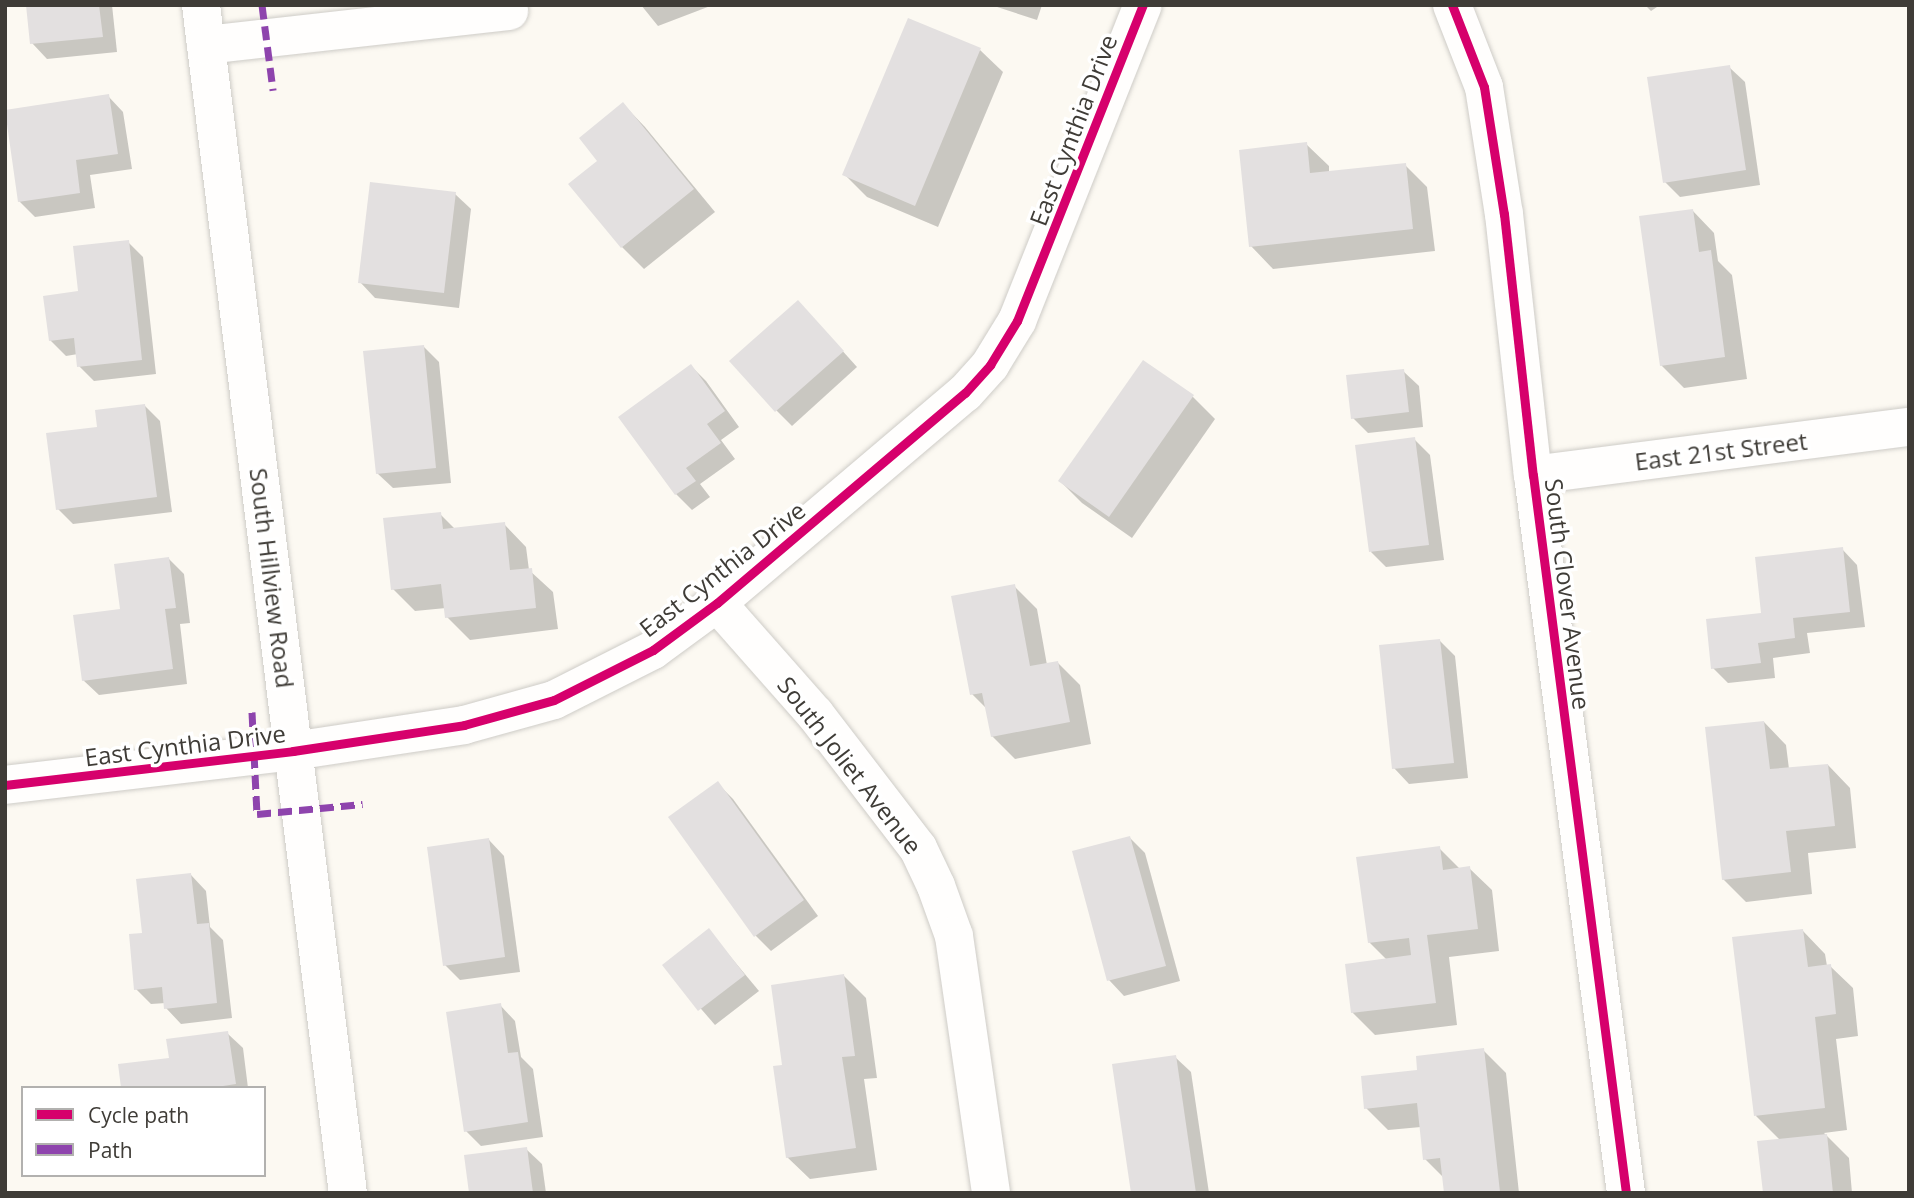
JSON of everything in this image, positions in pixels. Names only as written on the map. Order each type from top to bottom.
[{"type":"street","name":"South Hillview Road","points":[[201,5],[348,1193]]},
{"type":"street","name":"East Cynthia Drive","points":[[5,785],[293,751],[464,725],[554,700],[653,650],[717,603],[965,393],[990,365],[1017,321],[1143,5]]},
{"type":"street","name":"South Clover Avenue","points":[[1452,5],[1484,87],[1504,214],[1533,475],[1626,1193]]},
{"type":"street","points":[[206,44],[509,11]]},
{"type":"street","name":"East 21st Street","points":[[1533,475],[1909,427]]},
{"type":"street","name":"South Joliet Avenue","points":[[717,603],[815,714],[918,848],[936,886],[954,936],[991,1193]]},
{"type":"building","points":[[26,5],[99,5],[103,37],[30,44]]},
{"type":"building","points":[[908,18],[981,48],[915,206],[842,175]]},
{"type":"building","points":[[1730,65],[1746,170],[1663,183],[1647,77]]},
{"type":"building","points":[[109,94],[118,154],[76,160],[80,193],[18,202],[5,110]]},
{"type":"building","points":[[623,102],[694,189],[621,248],[568,184],[597,161],[579,138]]},
{"type":"building","points":[[1307,142],[1310,173],[1406,163],[1413,229],[1249,247],[1239,150]]},
{"type":"building","points":[[370,182],[456,192],[444,293],[358,283]]},
{"type":"building","points":[[1693,209],[1699,252],[1711,250],[1725,357],[1660,366],[1639,216]]},
{"type":"building","points":[[129,240],[142,360],[77,367],[74,338],[49,341],[43,296],[78,291],[73,246]]},
{"type":"building","points":[[798,300],[844,351],[775,412],[729,361]]},
{"type":"building","points":[[424,345],[436,468],[376,474],[363,351]]},
{"type":"building","points":[[1143,360],[1194,395],[1109,517],[1058,481]]},
{"type":"building","points":[[691,364],[725,411],[707,424],[721,443],[686,468],[696,481],[675,495],[618,417]]},
{"type":"building","points":[[1404,369],[1409,412],[1351,419],[1346,375]]},
{"type":"building","points":[[145,404],[157,497],[56,510],[46,433],[97,427],[95,410]]},
{"type":"building","points":[[1415,437],[1429,545],[1369,552],[1355,445]]},
{"type":"building","points":[[441,512],[443,529],[505,522],[510,570],[532,568],[536,608],[445,618],[441,584],[391,590],[383,518]]},
{"type":"building","points":[[1843,547],[1850,612],[1793,618],[1795,638],[1758,643],[1761,663],[1711,669],[1706,619],[1761,613],[1755,557]]},
{"type":"building","points":[[169,557],[176,608],[165,609],[173,669],[82,681],[73,615],[120,609],[114,564]]},
{"type":"building","points":[[1015,584],[1030,666],[1058,661],[1070,722],[991,737],[982,693],[970,695],[951,596]]},
{"type":"building","points":[[1440,639],[1454,763],[1392,769],[1379,645]]},
{"type":"building","points":[[1764,721],[1770,769],[1828,764],[1835,826],[1786,831],[1791,872],[1722,880],[1705,727]]},
{"type":"building","points":[[718,781],[804,900],[754,937],[668,817]]},
{"type":"building","points":[[1130,836],[1166,966],[1107,981],[1072,851]]},
{"type":"building","points":[[489,838],[505,957],[443,966],[427,847]]},
{"type":"building","points":[[1440,846],[1443,870],[1470,866],[1478,929],[1427,935],[1436,1003],[1351,1013],[1345,964],[1411,955],[1409,938],[1368,943],[1356,857]]},
{"type":"building","points":[[191,873],[197,924],[209,923],[217,1003],[164,1009],[162,987],[134,990],[129,934],[142,933],[136,879]]},
{"type":"building","points":[[709,928],[745,975],[698,1011],[662,965]]},
{"type":"building","points":[[1803,929],[1808,967],[1831,964],[1836,1014],[1815,1017],[1825,1108],[1754,1116],[1732,937]]},
{"type":"building","points":[[844,974],[855,1056],[842,1057],[856,1148],[786,1158],[773,1066],[782,1065],[771,985]]},
{"type":"building","points":[[501,1003],[508,1053],[518,1052],[528,1122],[464,1132],[446,1012]]},
{"type":"building","points":[[228,1031],[236,1084],[121,1086],[118,1064],[169,1058],[166,1039]]},
{"type":"building","points":[[1484,1048],[1500,1192],[1444,1193],[1440,1158],[1423,1160],[1417,1103],[1364,1109],[1361,1076],[1417,1070],[1416,1056]]},
{"type":"building","points":[[1176,1055],[1196,1193],[1131,1193],[1112,1064]]},
{"type":"building","points":[[1827,1134],[1833,1193],[1763,1193],[1757,1141]]},
{"type":"building","points":[[527,1147],[533,1193],[469,1193],[464,1155]]},
{"type":"marked path","points":[[262,5],[273,90]]},
{"type":"marked path","points":[[252,712],[257,814],[363,804]]},
{"type":"cycle path","points":[[5,785],[293,751],[464,725],[554,700],[653,650],[717,603],[965,393],[990,365],[1017,321],[1143,5]]},
{"type":"cycle path","points":[[1452,5],[1484,87],[1504,214],[1533,475],[1626,1193]]}]
